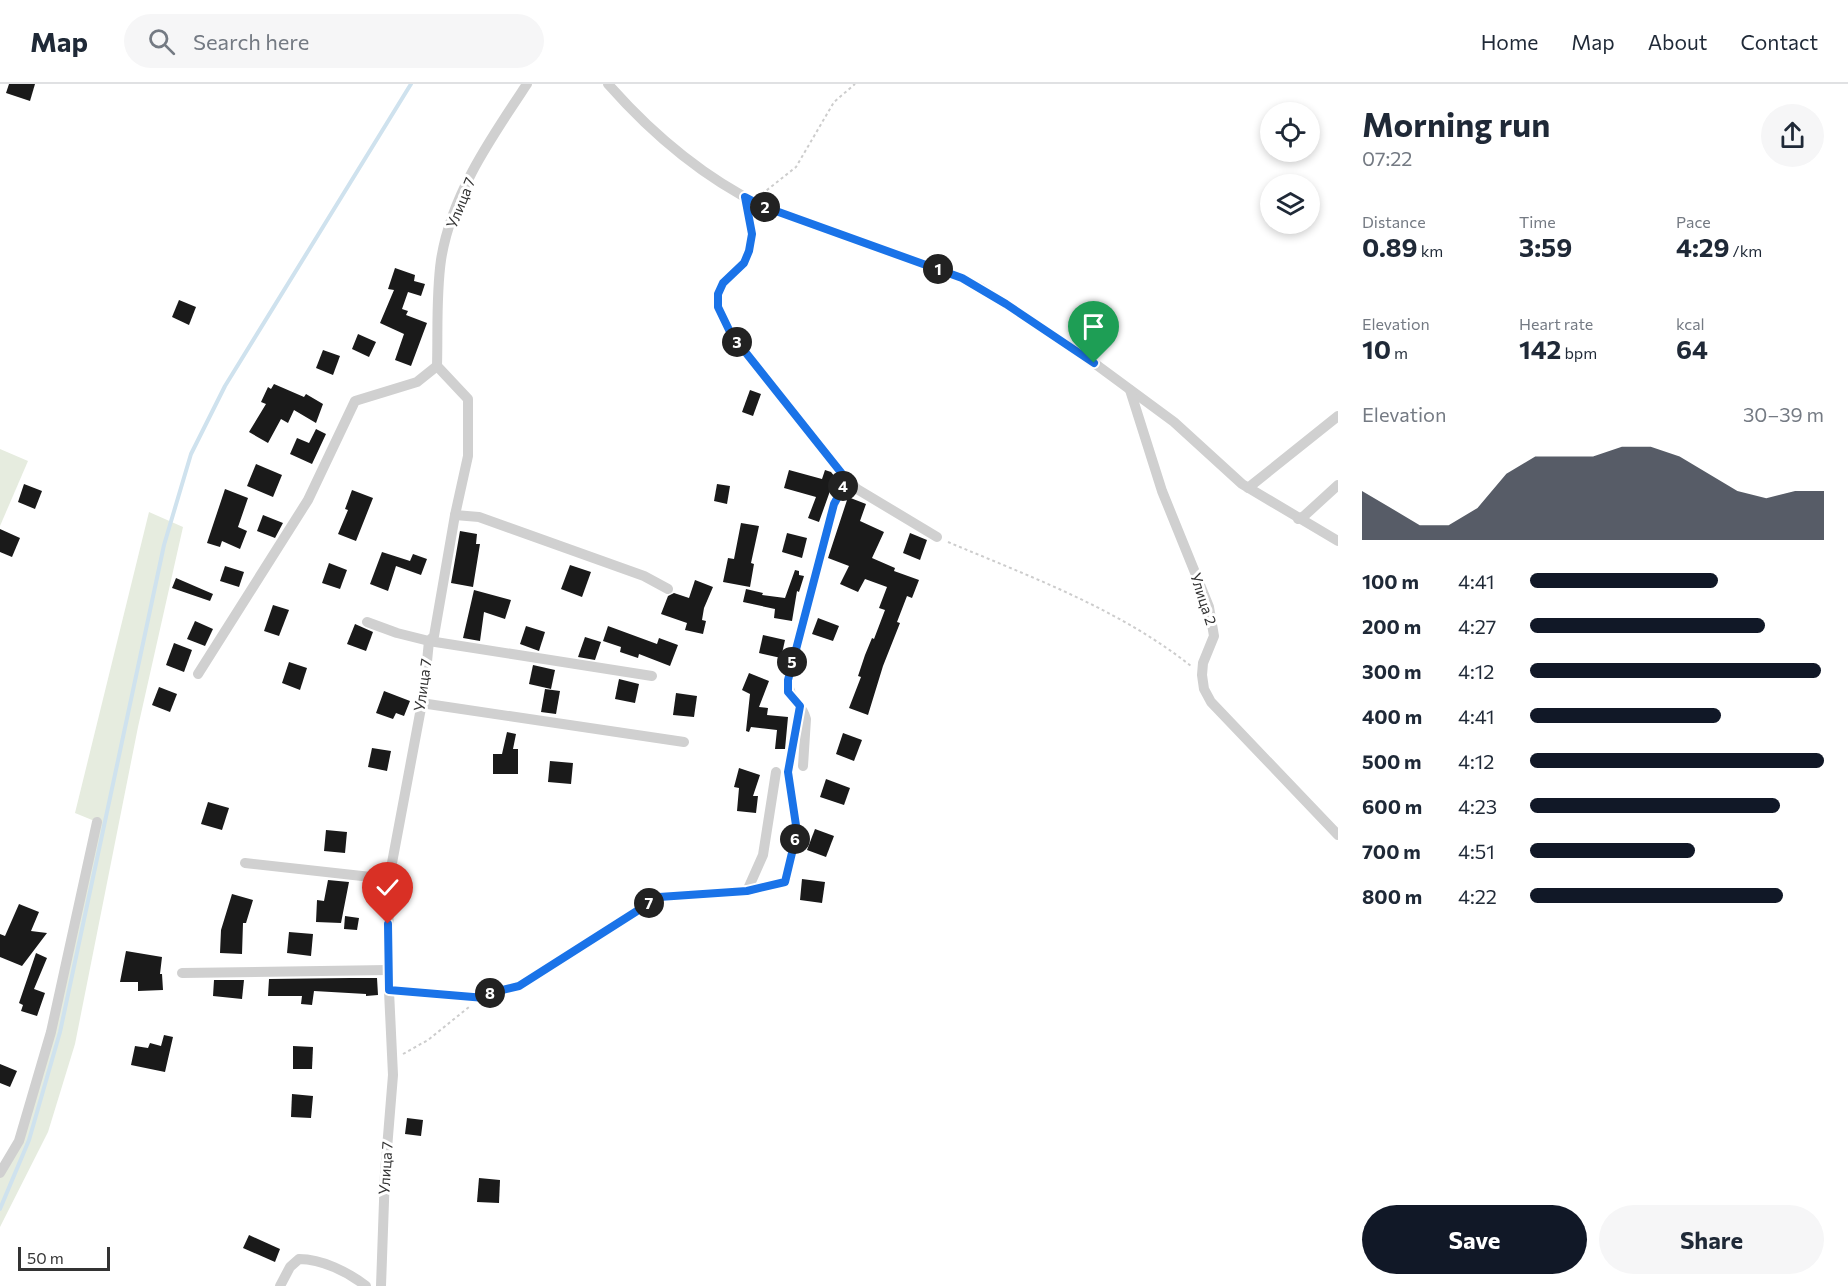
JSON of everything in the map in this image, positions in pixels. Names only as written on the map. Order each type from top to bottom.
[{"type":"street","name":"Улица 7","points":[[381,1286],[385,1173],[393,1075],[388,970],[389,879],[421,703],[429,641],[434,636],[455,515],[468,456],[468,399],[437,366],[441,260],[453,215],[486,146],[527,84]]},
{"type":"street","points":[[608,84],[644,123],[685,158],[749,199],[962,278],[1006,304],[1174,422],[1248,488],[1338,541]]},
{"type":"street","points":[[749,199],[752,242],[744,263],[723,283],[718,294],[718,307],[731,334],[847,480],[857,489],[937,537]]},
{"type":"street","points":[[198,674],[308,500],[324,471],[355,401],[417,382],[437,366]]},
{"type":"street","name":"Улица 2","points":[[1130,390],[1162,491],[1209,607],[1214,636],[1203,663],[1204,689],[1211,702],[1338,835]]},
{"type":"street","points":[[1248,488],[1338,416]]},
{"type":"street","points":[[803,766],[806,719],[788,692],[788,680],[834,504],[847,480]]},
{"type":"street","points":[[1298,519],[1338,485]]},
{"type":"street","points":[[455,515],[478,517],[644,576],[668,589]]},
{"type":"street","points":[[367,622],[396,633],[429,641],[652,676]]},
{"type":"street","points":[[421,703],[684,742]]},
{"type":"street","points":[[659,897],[747,891],[763,855],[776,772]]},
{"type":"street","points":[[0,1173],[19,1141],[51,1032],[97,822]]},
{"type":"street","points":[[245,863],[389,879]]},
{"type":"street","points":[[182,973],[388,970]]},
{"type":"street","points":[[389,990],[485,998]]},
{"type":"street","points":[[280,1286],[290,1267],[299,1259],[312,1259],[355,1277],[366,1286]]},
{"type":"path","points":[[749,199],[796,167],[834,102],[855,84]]},
{"type":"path","points":[[937,537],[1084,600],[1155,641],[1189,664]]},
{"type":"path","points":[[747,891],[785,882],[797,832],[788,772],[792,750]]},
{"type":"path","points":[[393,1059],[428,1040],[471,1006],[483,1001],[490,993],[519,986],[659,897]]},
{"type":"shaded area","points":[[0,449],[28,461],[0,526]]},
{"type":"shaded area","points":[[149,512],[183,527],[138,727],[75,1044],[48,1132],[0,1227],[0,1173],[19,1141],[51,1032],[97,822],[75,813]]},
{"type":"building","points":[[9,84],[35,84],[30,101],[6,93]]},
{"type":"building","points":[[395,268],[415,275],[414,281],[425,284],[421,296],[408,292],[402,309],[408,311],[406,315],[427,323],[411,366],[395,360],[404,334],[380,323],[394,290],[388,289]]},
{"type":"building","points":[[179,300],[196,307],[189,325],[172,317]]},
{"type":"building","points":[[358,334],[376,342],[369,357],[352,349]]},
{"type":"building","points":[[323,350],[340,356],[333,375],[316,368]]},
{"type":"building","points":[[274,384],[304,397],[306,394],[323,404],[316,423],[294,410],[288,423],[281,419],[268,443],[249,432],[266,404],[261,402],[268,387],[271,389]]},
{"type":"building","points":[[750,390],[761,394],[753,416],[742,412]]},
{"type":"building","points":[[316,429],[326,434],[312,464],[290,454],[297,438],[309,443]]},
{"type":"building","points":[[256,464],[282,475],[273,497],[247,486]]},
{"type":"building","points":[[789,470],[822,479],[825,470],[831,472],[835,477],[819,522],[808,518],[816,497],[784,488]]},
{"type":"building","points":[[24,484],[42,491],[35,509],[18,502]]},
{"type":"building","points":[[717,484],[730,486],[727,504],[714,501]]},
{"type":"building","points":[[225,489],[248,498],[238,527],[247,531],[240,549],[222,541],[220,547],[207,543]]},
{"type":"building","points":[[352,490],[373,498],[356,541],[338,534],[348,510],[345,509]]},
{"type":"building","points":[[848,497],[866,504],[860,521],[884,532],[872,558],[895,568],[894,571],[919,580],[912,598],[907,596],[897,622],[900,623],[883,666],[868,715],[849,708],[861,677],[858,676],[865,655],[885,610],[879,608],[887,587],[865,579],[858,592],[840,584],[849,566],[828,558]]},
{"type":"building","points":[[263,515],[283,523],[275,538],[257,531]]},
{"type":"building","points":[[741,523],[759,526],[751,563],[754,564],[750,587],[723,582],[728,558],[734,559]]},
{"type":"building","points":[[0,529],[20,538],[12,557],[0,552]]},
{"type":"building","points":[[460,531],[477,534],[476,544],[480,544],[473,587],[451,583]]},
{"type":"building","points":[[787,533],[807,538],[802,558],[782,552]]},
{"type":"building","points":[[910,533],[927,540],[920,560],[903,553]]},
{"type":"building","points":[[382,552],[410,561],[413,554],[427,559],[421,575],[396,566],[388,591],[370,584]]},
{"type":"building","points":[[329,563],[347,570],[340,589],[322,583]]},
{"type":"building","points":[[570,565],[591,572],[582,597],[561,589]]},
{"type":"building","points":[[225,566],[244,572],[239,587],[220,581]]},
{"type":"building","points":[[795,570],[799,571],[799,575],[804,576],[799,592],[797,591],[792,621],[774,618],[775,609],[743,602],[746,589],[763,593],[762,595],[785,598]]},
{"type":"building","points":[[176,578],[213,594],[210,601],[172,588]]},
{"type":"building","points":[[695,580],[713,587],[704,608],[702,620],[706,621],[703,634],[685,630],[687,623],[661,614],[668,596],[674,593],[689,598]]},
{"type":"building","points":[[474,590],[511,600],[505,619],[484,612],[480,641],[463,638]]},
{"type":"building","points":[[273,605],[289,610],[279,636],[264,631]]},
{"type":"building","points":[[818,618],[839,626],[833,641],[812,634]]},
{"type":"building","points":[[195,621],[213,629],[205,646],[187,639]]},
{"type":"building","points":[[355,624],[373,632],[366,651],[347,644]]},
{"type":"building","points":[[526,626],[545,632],[539,651],[520,644]]},
{"type":"building","points":[[608,626],[657,644],[659,638],[678,645],[670,666],[639,654],[638,658],[620,652],[621,647],[603,641]]},
{"type":"building","points":[[763,635],[785,640],[781,658],[759,653]]},
{"type":"building","points":[[585,637],[601,642],[595,660],[578,657]]},
{"type":"building","points":[[174,643],[192,650],[184,672],[166,665]]},
{"type":"building","points":[[289,662],[307,668],[300,690],[282,683]]},
{"type":"building","points":[[533,665],[555,670],[551,689],[529,684]]},
{"type":"building","points":[[749,673],[769,681],[759,707],[768,708],[767,715],[788,717],[785,749],[775,749],[777,730],[751,727],[749,732],[746,731],[750,694],[742,690]]},
{"type":"building","points":[[619,679],[639,684],[635,703],[615,699]]},
{"type":"building","points":[[159,687],[177,694],[170,712],[152,705]]},
{"type":"building","points":[[545,689],[560,691],[556,714],[541,712]]},
{"type":"building","points":[[384,691],[410,701],[404,716],[396,713],[393,719],[376,713]]},
{"type":"building","points":[[676,693],[697,696],[694,717],[673,715]]},
{"type":"building","points":[[507,732],[516,734],[513,749],[518,749],[518,774],[493,774],[493,754],[502,754]]},
{"type":"building","points":[[843,733],[862,740],[854,761],[836,754]]},
{"type":"building","points":[[372,748],[391,751],[387,771],[368,767]]},
{"type":"building","points":[[550,761],[573,763],[571,784],[548,782]]},
{"type":"building","points":[[739,768],[760,775],[753,796],[758,796],[756,813],[737,811],[739,788],[734,787]]},
{"type":"building","points":[[826,779],[850,788],[844,805],[820,797]]},
{"type":"building","points":[[208,802],[229,808],[222,830],[201,824]]},
{"type":"building","points":[[815,829],[834,836],[826,857],[807,850]]},
{"type":"building","points":[[326,830],[347,832],[345,853],[324,851]]},
{"type":"building","points":[[802,879],[825,882],[822,903],[800,900]]},
{"type":"building","points":[[328,880],[349,882],[341,923],[316,922],[317,900],[324,901]]},
{"type":"building","points":[[232,894],[253,900],[246,923],[243,923],[242,954],[220,953],[221,930]]},
{"type":"building","points":[[19,904],[39,912],[31,931],[47,933],[22,966],[0,957],[0,934],[5,936]]},
{"type":"building","points":[[345,916],[359,918],[357,930],[344,929]]},
{"type":"building","points":[[289,932],[313,934],[311,956],[287,953]]},
{"type":"building","points":[[126,951],[162,957],[160,974],[162,974],[163,990],[138,991],[138,982],[120,982]]},
{"type":"building","points":[[36,953],[47,958],[34,989],[45,993],[37,1016],[21,1011],[23,1005],[19,1003]]},
{"type":"building","points":[[377,978],[378,995],[314,991],[312,1005],[301,1004],[302,996],[268,996],[269,979]]},
{"type":"building","points":[[214,980],[244,980],[242,999],[213,996]]},
{"type":"building","points":[[164,1035],[173,1037],[165,1072],[131,1065],[135,1046],[148,1048],[150,1043],[161,1046]]},
{"type":"building","points":[[293,1046],[313,1047],[312,1069],[293,1069]]},
{"type":"building","points":[[0,1064],[17,1071],[10,1087],[0,1083]]},
{"type":"building","points":[[292,1094],[313,1096],[311,1118],[291,1117]]},
{"type":"building","points":[[407,1118],[423,1120],[421,1136],[405,1134]]},
{"type":"building","points":[[479,1178],[500,1180],[499,1203],[477,1202]]},
{"type":"building","points":[[249,1235],[280,1249],[275,1262],[243,1248]]},
{"type":"waterway","points":[[0,1209],[29,1140],[60,1032],[164,545],[191,454],[225,386],[411,84]]},
{"type":"route","points":[[388,924],[389,990],[485,998],[490,993],[519,986],[659,897],[747,891],[785,882],[797,832],[788,772],[800,706],[788,692],[788,680],[834,504],[847,480],[731,334],[718,307],[718,294],[723,283],[744,263],[752,242],[745,197],[762,206],[962,278],[1006,304],[1094,363]]}]
